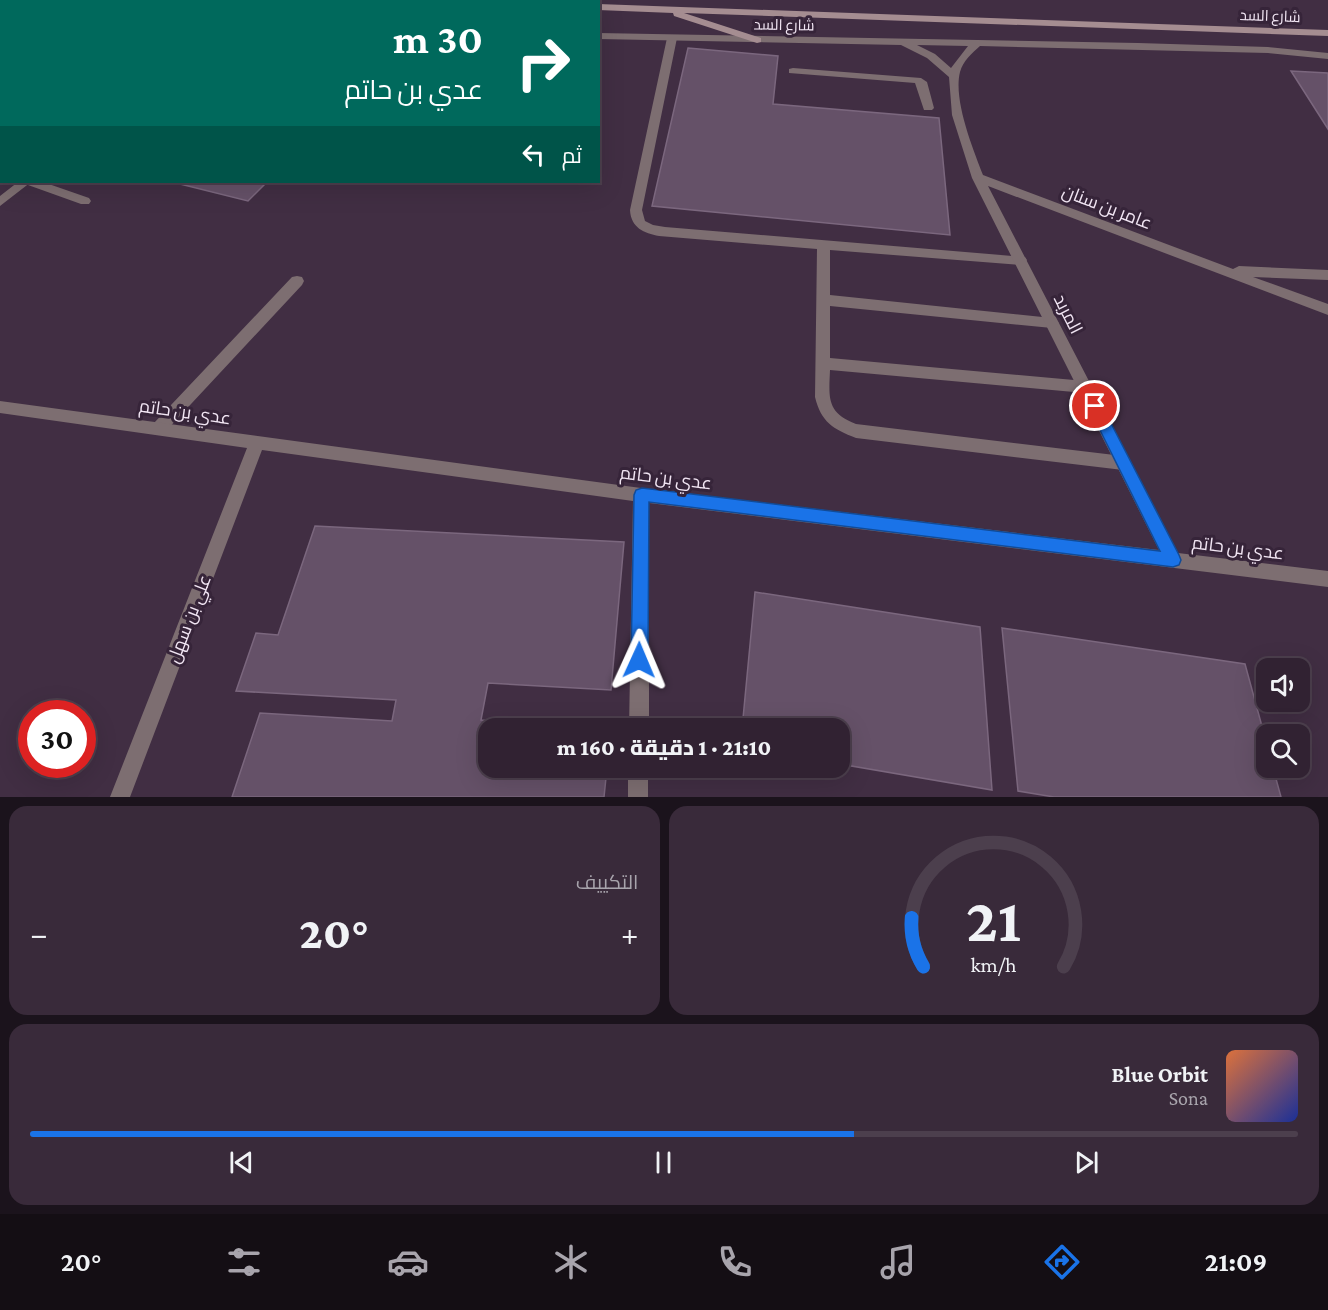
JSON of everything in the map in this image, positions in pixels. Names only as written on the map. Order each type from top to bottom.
[{"type":"main road","points":[[334,0],[345,0]]},
{"type":"main road","name":"شارع السد","points":[[600,8],[1328,33]]},
{"type":"main road","points":[[663,9],[757,40]]},
{"type":"street","name":"شارع السد","points":[[600,36],[1232,49],[1328,56]]},
{"type":"street","points":[[672,38],[636,210],[636,218],[642,226],[665,232],[1020,260]]},
{"type":"street","points":[[901,41],[931,56],[954,76],[963,58],[977,43]]},
{"type":"street","points":[[793,71],[917,80],[922,82],[928,108]]},
{"type":"street","name":"المربد","points":[[954,76],[962,132],[978,178],[1173,560]]},
{"type":"street","name":"عامر بن سنان","points":[[978,178],[1328,310]]},
{"type":"street","points":[[0,202],[24,183]]},
{"type":"street","points":[[35,183],[85,201]]},
{"type":"street","points":[[824,245],[822,397],[825,413],[838,425],[856,431],[1124,463]]},
{"type":"street","name":"عامر بن سنان","points":[[1224,271],[1328,275]]},
{"type":"street","points":[[159,428],[297,281]]},
{"type":"street","points":[[824,300],[1052,323]]},
{"type":"street","points":[[822,363],[1085,387]]},
{"type":"street","name":"عدي بن حاتم","points":[[0,406],[642,495],[1328,579]]},
{"type":"street","name":"علي بن سهل","points":[[120,797],[257,442]]},
{"type":"street","points":[[639,718],[642,495]]},
{"type":"street","points":[[638,778],[638,797]]},
{"type":"building","points":[[688,48],[778,56],[773,104],[939,118],[950,235],[652,206]]},
{"type":"building","points":[[1291,71],[1328,73],[1328,129]]},
{"type":"building","points":[[176,183],[266,183],[248,201]]},
{"type":"building","points":[[315,526],[624,542],[611,690],[488,683],[481,718],[478,718],[478,778],[606,778],[604,797],[232,797],[260,713],[392,721],[396,700],[236,691],[256,633],[278,635]]},
{"type":"building","points":[[755,592],[980,627],[992,790],[850,766],[850,718],[743,718]]},
{"type":"building","points":[[1002,628],[1245,664],[1256,712],[1258,712],[1261,724],[1256,724],[1256,778],[1276,778],[1281,797],[1054,797],[1018,791]]},
{"type":"route","points":[[639,660],[642,495],[1173,560],[1095,406]]}]
